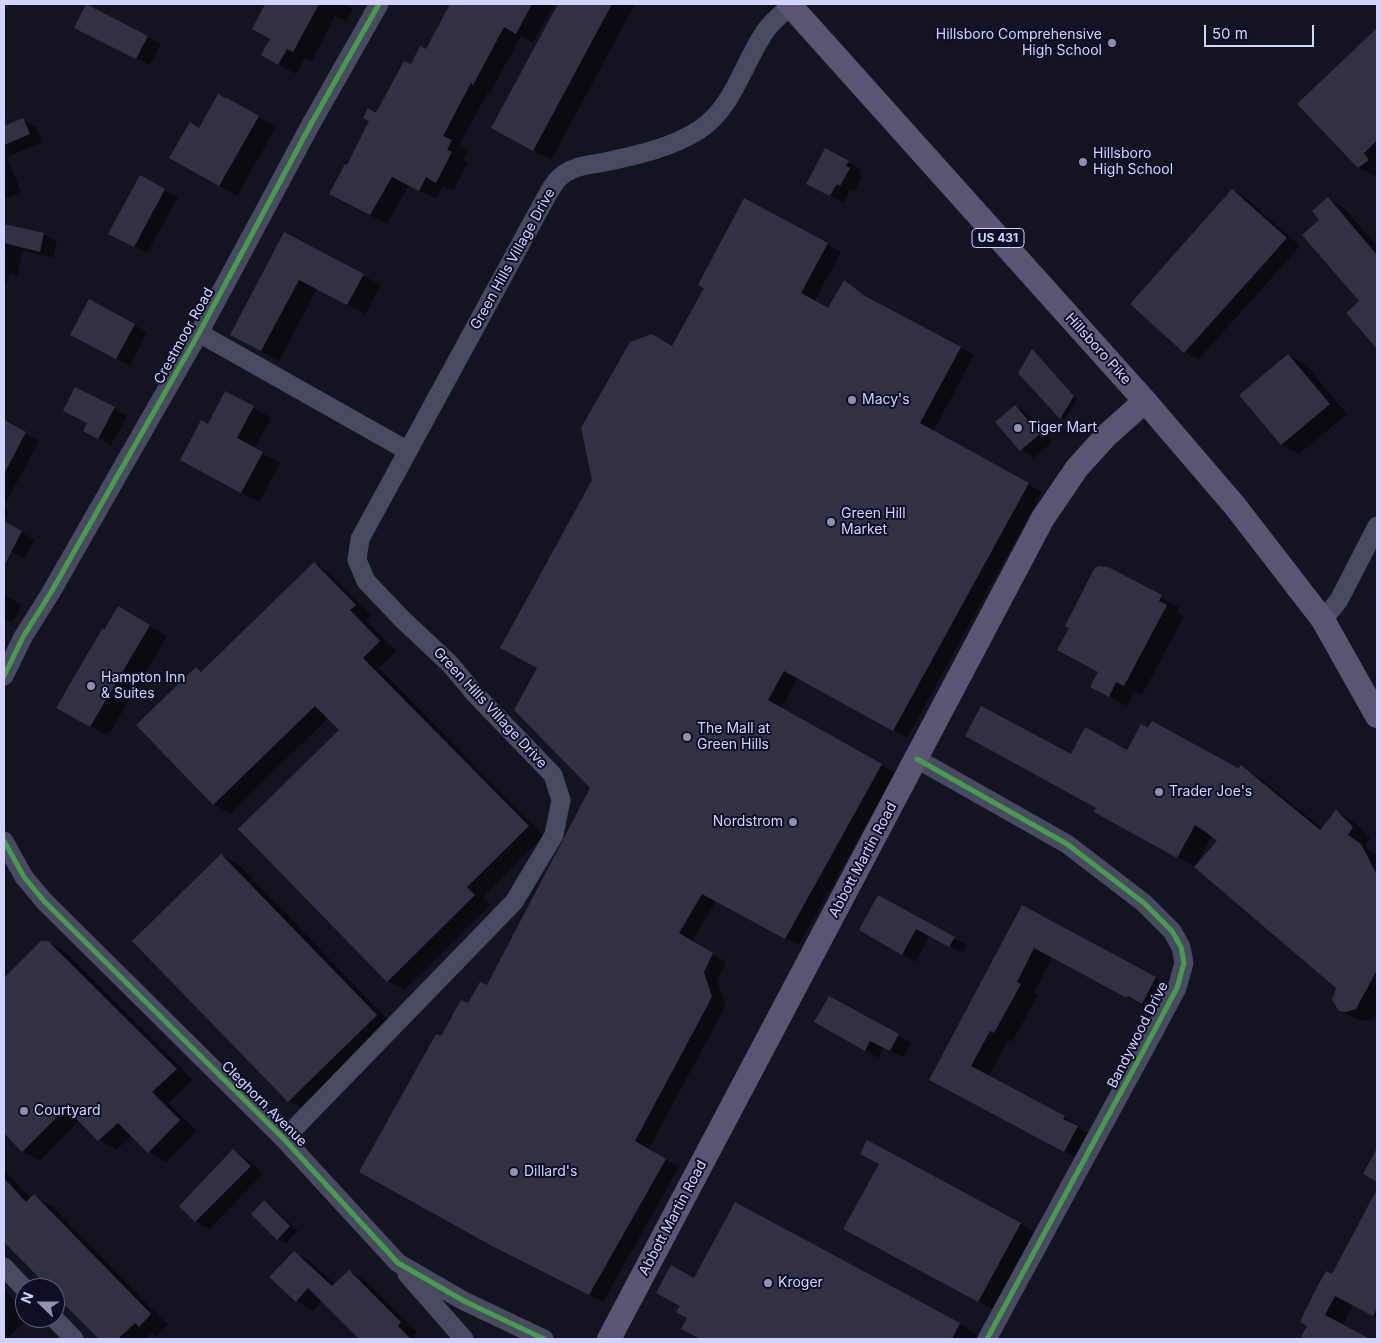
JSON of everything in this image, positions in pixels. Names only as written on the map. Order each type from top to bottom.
[{"type":"main road","name":"Hillsboro Pike","points":[[790,5],[1145,401],[1235,506],[1323,620],[1377,716]]},
{"type":"main road","name":"Abbott Martin Road","points":[[612,1337],[1043,518],[1077,468],[1107,435],[1145,401]]},
{"type":"street","name":"Crestmoor Road","points":[[4,676],[7,666],[23,637],[50,594],[198,333],[379,4]]},
{"type":"street","name":"Green Hills Village Drive","points":[[284,1139],[514,902],[554,835],[561,800],[553,776],[474,693],[450,664],[402,619],[366,581],[357,560],[360,539],[557,180],[567,172],[582,165],[671,145],[699,130],[721,110],[766,30],[790,5]]},
{"type":"street","points":[[198,333],[408,451]]},
{"type":"street","points":[[1323,620],[1338,600],[1377,526]]},
{"type":"street","name":"Bandywood Drive","points":[[917,758],[1067,844],[1144,904],[1172,931],[1181,947],[1184,964],[1176,988],[1153,1033],[987,1339]]},
{"type":"street","name":"Cleghorn Avenue","points":[[4,841],[24,877],[44,901],[284,1139],[398,1263],[464,1301],[544,1339]]},
{"type":"street","points":[[398,1263],[464,1339]]},
{"type":"street","points":[[4,1267],[15,1279]]},
{"type":"street","points":[[64,1328],[74,1339]]},
{"type":"building","points":[[86,4],[148,36],[136,59],[74,28]]},
{"type":"building","points":[[265,4],[319,4],[293,52],[287,49],[278,65],[261,55],[270,39],[252,29]]},
{"type":"building","points":[[450,4],[532,4],[516,34],[504,27],[473,85],[471,83],[443,136],[452,140],[447,150],[452,152],[436,183],[426,177],[419,191],[392,177],[370,215],[329,194],[345,164],[347,165],[369,121],[363,118],[368,108],[376,113],[404,61],[411,64],[420,46],[426,49]]},
{"type":"building","points":[[558,4],[612,4],[533,151],[491,128]]},
{"type":"building","points":[[1377,28],[1377,140],[1364,153],[1369,160],[1358,168],[1297,104]]},
{"type":"building","points":[[218,94],[259,116],[219,186],[169,158],[190,122],[199,128]]},
{"type":"building","points":[[23,118],[30,134],[4,145],[4,126]]},
{"type":"building","points":[[825,148],[849,161],[846,166],[850,168],[840,186],[837,184],[830,196],[806,184]]},
{"type":"building","points":[[140,175],[165,189],[134,247],[108,234]]},
{"type":"building","points":[[1232,189],[1287,238],[1184,353],[1130,304]]},
{"type":"building","points":[[1328,197],[1377,255],[1377,349],[1346,313],[1359,301],[1302,235],[1319,220],[1312,211]]},
{"type":"building","name":"The Mall at Green Hills","points":[[744,198],[828,243],[801,293],[828,308],[844,280],[865,296],[961,347],[920,423],[1029,483],[893,731],[784,671],[768,700],[882,764],[785,939],[702,894],[679,933],[713,953],[704,972],[712,997],[635,1141],[666,1159],[589,1295],[492,1246],[359,1172],[436,1034],[441,1036],[461,1000],[468,1003],[480,982],[487,985],[590,788],[514,710],[537,668],[500,648],[592,480],[581,428],[630,342],[652,334],[672,346],[704,288],[698,285]]},
{"type":"building","points":[[4,224],[44,233],[40,252],[4,243]]},
{"type":"building","points":[[284,232],[364,274],[347,305],[299,280],[261,351],[230,335]]},
{"type":"building","points":[[89,299],[135,324],[116,359],[70,335]]},
{"type":"building","points":[[1032,349],[1074,396],[1060,419],[1018,373]]},
{"type":"building","points":[[1288,354],[1330,404],[1281,445],[1239,395]]},
{"type":"building","points":[[75,387],[115,407],[98,439],[83,431],[87,423],[63,411]]},
{"type":"building","points":[[225,391],[254,406],[237,438],[263,452],[241,493],[180,460],[201,420],[208,424]]},
{"type":"building","name":"Tiger Mart","points":[[1015,405],[1040,434],[1020,451],[995,422]]},
{"type":"building","points":[[4,420],[26,432],[4,474]]},
{"type":"building","points":[[4,521],[22,531],[4,566]]},
{"type":"building","points":[[314,562],[356,605],[350,610],[380,641],[363,658],[529,826],[467,887],[475,895],[387,982],[238,829],[339,730],[315,706],[213,805],[136,725],[196,667],[201,672]]},
{"type":"building","points":[[1098,566],[1108,567],[1162,595],[1159,601],[1167,605],[1124,686],[1116,682],[1109,697],[1090,687],[1098,672],[1057,650],[1069,628],[1065,626],[1094,569]]},
{"type":"building","name":"Hampton Inn & Suites","points":[[118,606],[150,625],[90,727],[56,708],[102,629],[104,630]]},
{"type":"building","points":[[981,706],[1071,754],[1085,727],[1127,750],[1141,724],[1148,728],[1152,721],[1238,768],[1241,765],[1320,830],[1336,810],[1353,827],[1348,835],[1361,844],[1377,875],[1377,970],[1356,1009],[1346,1012],[1339,1011],[1332,1000],[1336,988],[1194,867],[1217,841],[1206,832],[1195,825],[1177,858],[1094,812],[1096,808],[965,736]]},
{"type":"building","points":[[221,854],[377,1015],[288,1102],[132,941]]},
{"type":"building","points":[[878,895],[955,937],[949,947],[916,929],[902,955],[859,930]]},
{"type":"building","points":[[1022,905],[1156,977],[1142,1004],[1128,996],[1127,998],[1034,948],[1017,982],[1021,984],[994,1033],[990,1031],[971,1066],[1065,1116],[1063,1119],[1078,1126],[1064,1152],[929,1080]]},
{"type":"building","points":[[41,941],[48,941],[177,1069],[152,1092],[180,1120],[148,1153],[118,1123],[98,1141],[66,1108],[22,1152],[4,1133],[4,978]]},
{"type":"building","points":[[829,996],[899,1034],[890,1051],[870,1041],[865,1051],[814,1022]]},
{"type":"building","points":[[867,1140],[1021,1223],[978,1302],[843,1229],[879,1164],[860,1154]]},
{"type":"building","points":[[1377,1148],[1377,1182],[1363,1174]]},
{"type":"building","points":[[233,1149],[251,1166],[195,1222],[179,1206]]},
{"type":"building","points":[[4,1178],[26,1202],[34,1194],[151,1314],[139,1327],[135,1323],[118,1339],[99,1339],[65,1305],[65,1278],[39,1278],[4,1242]]},
{"type":"building","points":[[1377,1189],[1377,1308],[1373,1316],[1335,1296],[1325,1315],[1370,1339],[1300,1339],[1307,1326],[1300,1322],[1316,1289],[1326,1271],[1332,1274]]},
{"type":"building","points":[[264,1200],[290,1226],[277,1240],[251,1214]]},
{"type":"building","points":[[735,1202],[960,1323],[952,1339],[700,1339],[681,1329],[687,1318],[676,1312],[680,1306],[656,1293],[671,1265],[694,1278]]},
{"type":"building","points":[[294,1251],[332,1286],[349,1270],[401,1322],[398,1326],[411,1339],[359,1339],[308,1288],[296,1302],[269,1277]]},
{"type":"cycle path","points":[[4,676],[23,637],[50,594],[199,333],[311,124],[379,4]]},
{"type":"cycle path","points":[[917,759],[1067,844],[1144,903],[1172,931],[1181,947],[1184,963],[1177,988],[987,1339]]},
{"type":"cycle path","points":[[4,841],[24,877],[44,901],[284,1139],[398,1263],[464,1301],[544,1339]]},
{"type":"place","name":"Hillsboro Comprehensive High School","points":[[1112,43]]},
{"type":"place","name":"Hillsboro High School","points":[[1083,162]]},
{"type":"place","name":"Macy's","points":[[852,400]]},
{"type":"place","name":"Tiger Mart","points":[[1018,428]]},
{"type":"place","name":"Green Hill Market","points":[[831,522]]},
{"type":"place","name":"Hampton Inn & Suites","points":[[91,686]]},
{"type":"place","name":"The Mall at Green Hills","points":[[687,737]]},
{"type":"place","name":"Trader Joe's","points":[[1159,792]]},
{"type":"place","name":"Nordstrom","points":[[793,822]]},
{"type":"place","name":"Courtyard","points":[[24,1111]]},
{"type":"place","name":"Dillard's","points":[[514,1172]]},
{"type":"place","name":"Kroger","points":[[768,1283]]}]
